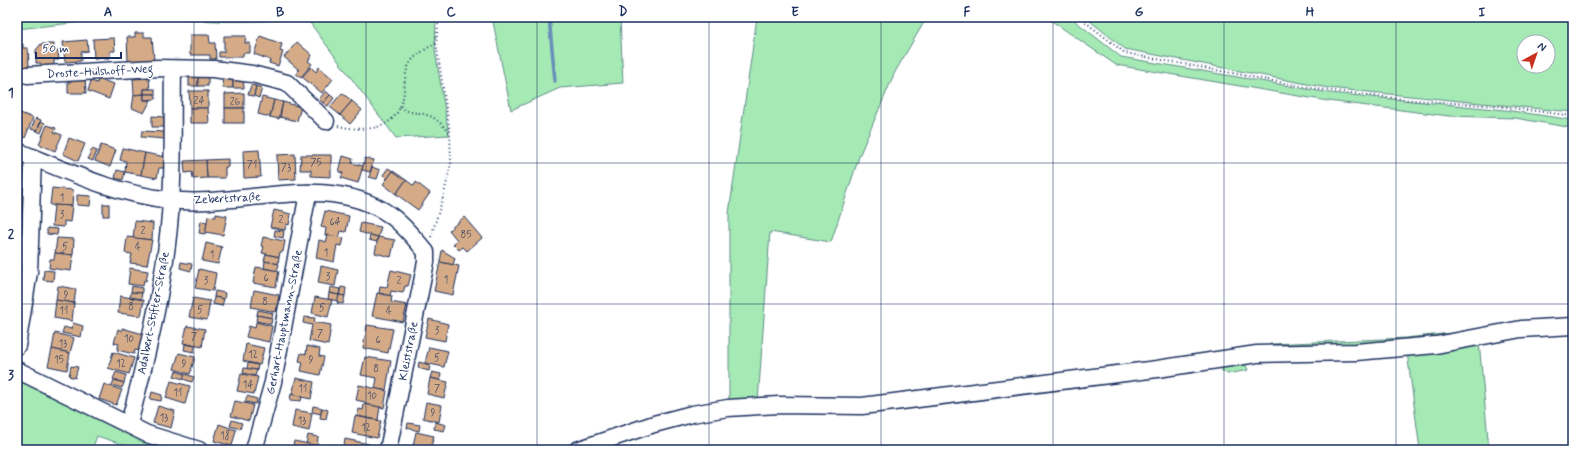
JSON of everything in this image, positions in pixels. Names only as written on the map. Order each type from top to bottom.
[{"type":"street","name":"Droste-Hülshoff-Weg","points":[[27,75],[157,68],[173,70],[213,69],[252,74],[287,83],[326,120]]},
{"type":"street","points":[[171,200],[173,70]]},
{"type":"street","name":"Zebertstraße","points":[[17,150],[95,183],[138,195],[171,200],[208,201],[308,193],[340,195],[369,204],[390,215],[410,233],[426,252]]},
{"type":"street","points":[[17,346],[29,272],[34,157]]},
{"type":"street","name":"Gerhart-Hauptmann-Straße","points":[[254,450],[273,382],[308,193]]},
{"type":"street","name":"Adalbert-Stifter-Straße","points":[[129,424],[149,347],[166,254],[171,200]]},
{"type":"street","name":"Kleiststraße","points":[[388,450],[426,262],[426,252]]},
{"type":"street","points":[[577,450],[654,424],[692,414],[728,408],[779,405],[862,406],[1157,369],[1256,354],[1356,352],[1436,345],[1521,329],[1573,326]]},
{"type":"street","points":[[17,370],[147,434],[199,450]]},
{"type":"path","points":[[426,252],[444,194],[451,163],[450,133],[436,43],[439,17]]},
{"type":"path","points":[[1079,17],[1125,53],[1316,89],[1412,100],[1498,106],[1573,116]]},
{"type":"path","points":[[326,120],[336,126],[366,130],[378,128],[389,121],[400,107],[403,99],[408,67],[418,55],[436,43]]},
{"type":"path","points":[[400,107],[408,112],[426,115],[436,119],[450,133]]},
{"type":"green space","points":[[17,17],[128,17],[17,29]]},
{"type":"green space","points":[[172,17],[436,17],[435,50],[449,135],[396,138],[307,19],[205,21]]},
{"type":"green space","points":[[492,17],[620,17],[623,83],[560,88],[511,110]]},
{"type":"green space","points":[[757,17],[927,17],[895,72],[860,154],[831,242],[770,232],[758,402],[729,403],[729,213]]},
{"type":"green space","points":[[1046,17],[1070,17],[1121,57],[1330,93],[1505,110],[1573,120],[1573,128],[1515,118],[1449,116],[1328,101],[1116,65]]},
{"type":"green space","points":[[1085,17],[1573,17],[1573,112],[1328,88],[1125,49]]},
{"type":"green space","points":[[1451,333],[1451,338],[1406,345],[1271,348],[1270,344],[1405,338]]},
{"type":"green space","points":[[1479,341],[1489,450],[1420,450],[1407,352]]},
{"type":"green space","points":[[1243,359],[1248,370],[1228,374],[1222,371],[1221,363]]},
{"type":"green space","points":[[17,371],[193,450],[140,450],[97,436],[92,450],[17,450]]},
{"type":"building","points":[[135,33],[144,33],[144,37],[152,37],[154,60],[128,61],[127,37],[135,37]]},
{"type":"building","points":[[190,35],[209,35],[210,43],[215,43],[216,59],[210,59],[210,55],[190,55]]},
{"type":"building","points":[[224,36],[246,36],[245,43],[250,43],[250,53],[243,53],[243,57],[219,57],[219,52],[224,52]]},
{"type":"building","points":[[260,36],[282,44],[280,51],[283,52],[278,66],[269,63],[270,60],[254,54]]},
{"type":"building","points":[[114,38],[115,51],[110,51],[110,58],[94,59],[93,39]]},
{"type":"building","points":[[87,40],[88,51],[81,52],[81,61],[65,62],[63,42]]},
{"type":"building","points":[[297,42],[312,55],[308,61],[312,64],[301,77],[296,74],[299,70],[284,57]]},
{"type":"building","points":[[17,44],[23,44],[23,48],[28,48],[29,66],[23,67],[22,63],[17,63]]},
{"type":"building","points":[[41,44],[54,44],[54,51],[58,51],[59,60],[54,60],[54,67],[41,67],[41,63],[36,63],[36,50]]},
{"type":"building","points":[[311,67],[316,72],[319,67],[333,79],[322,93],[302,77]]},
{"type":"building","points":[[189,75],[198,75],[198,86],[189,86]]},
{"type":"building","points":[[198,75],[208,75],[208,86],[198,86]]},
{"type":"building","points":[[85,77],[86,93],[68,93],[68,78]]},
{"type":"building","points":[[149,78],[150,89],[144,89],[144,94],[134,95],[133,79]]},
{"type":"building","points":[[222,78],[233,78],[233,88],[223,88]]},
{"type":"building","points":[[233,78],[243,78],[244,88],[233,88]]},
{"type":"building","points":[[98,79],[114,84],[109,99],[88,91],[91,81],[97,83]]},
{"type":"building","points":[[251,85],[256,86],[254,96],[248,95]]},
{"type":"building","points":[[256,86],[262,88],[259,98],[254,96]]},
{"type":"building","points":[[144,89],[155,89],[155,94],[144,94]]},
{"type":"building","points":[[189,91],[208,91],[208,108],[190,108]]},
{"type":"building","points":[[326,91],[330,95],[323,103],[319,99]]},
{"type":"building","points":[[244,93],[244,108],[225,108],[225,94]]},
{"type":"building","points":[[342,93],[352,101],[340,115],[330,107]]},
{"type":"building","points":[[144,94],[144,100],[151,100],[144,113],[132,108],[134,95]]},
{"type":"building","points":[[144,94],[155,94],[156,99],[144,100]]},
{"type":"building","points":[[330,95],[334,98],[328,106],[323,103]]},
{"type":"building","points":[[262,97],[274,100],[270,117],[258,114]]},
{"type":"building","points":[[274,100],[283,102],[279,119],[270,117]]},
{"type":"building","points":[[352,101],[362,110],[350,124],[340,115]]},
{"type":"building","points":[[283,102],[301,107],[297,121],[280,117]]},
{"type":"building","points":[[190,108],[208,108],[209,123],[190,123]]},
{"type":"building","points":[[225,108],[244,108],[244,123],[225,123]]},
{"type":"building","points":[[18,112],[33,118],[25,138],[17,134]]},
{"type":"building","points":[[152,116],[164,117],[164,127],[152,127]]},
{"type":"building","points":[[36,118],[41,120],[37,131],[31,129]]},
{"type":"building","points":[[41,121],[45,123],[41,133],[37,131]]},
{"type":"building","points":[[47,125],[56,128],[54,132],[62,135],[55,151],[39,144]]},
{"type":"building","points":[[142,131],[165,132],[165,139],[141,137]]},
{"type":"building","points":[[69,138],[85,144],[78,161],[63,154]]},
{"type":"building","points":[[101,145],[116,150],[110,167],[95,161]]},
{"type":"building","points":[[123,148],[145,153],[141,175],[125,172],[126,161],[120,160]]},
{"type":"building","points":[[92,149],[97,151],[93,161],[88,159]]},
{"type":"building","points":[[259,150],[261,177],[244,178],[243,151]]},
{"type":"building","points":[[145,153],[166,157],[163,168],[159,168],[157,178],[141,175]]},
{"type":"building","points":[[295,154],[296,179],[278,180],[277,155]]},
{"type":"building","points":[[301,155],[331,155],[331,177],[311,176],[311,170],[300,170]]},
{"type":"building","points":[[343,156],[353,159],[352,163],[363,166],[358,183],[341,178],[343,173],[339,172]]},
{"type":"building","points":[[365,158],[374,160],[370,172],[362,170]]},
{"type":"building","points":[[228,159],[228,167],[225,167],[225,178],[207,178],[206,160]]},
{"type":"building","points":[[206,160],[207,178],[193,179],[192,172],[185,173],[184,161]]},
{"type":"building","points":[[372,167],[380,170],[377,179],[369,177]]},
{"type":"building","points":[[388,168],[393,171],[387,179],[383,175]]},
{"type":"building","points":[[117,170],[125,172],[123,180],[115,178]]},
{"type":"building","points":[[393,171],[406,180],[396,194],[383,184]]},
{"type":"building","points":[[406,180],[414,186],[416,182],[430,193],[418,210],[396,194]]},
{"type":"building","points":[[52,188],[73,190],[72,206],[50,205]]},
{"type":"building","points":[[77,195],[91,196],[90,206],[77,205]]},
{"type":"building","points":[[17,202],[22,202],[21,216],[17,215]]},
{"type":"building","points":[[103,204],[109,204],[109,216],[103,216]]},
{"type":"building","points":[[54,205],[72,206],[70,222],[64,221],[64,227],[52,226]]},
{"type":"building","points":[[274,210],[291,214],[289,225],[286,224],[285,230],[270,227]]},
{"type":"building","points":[[325,211],[349,216],[346,232],[341,231],[339,238],[325,235],[326,228],[321,227]]},
{"type":"building","points":[[216,214],[227,216],[223,235],[205,232],[208,216],[216,217]]},
{"type":"building","points":[[17,215],[21,216],[19,233],[17,233]]},
{"type":"building","points":[[464,217],[482,238],[467,251],[463,247],[459,250],[453,244],[457,240],[449,230]]},
{"type":"building","points":[[135,221],[153,223],[152,240],[133,238]]},
{"type":"building","points":[[201,221],[207,222],[205,234],[199,233]]},
{"type":"building","points":[[361,223],[381,227],[378,237],[359,232]]},
{"type":"building","points":[[47,228],[58,229],[57,235],[47,234]]},
{"type":"building","points":[[275,230],[284,231],[283,238],[274,236]]},
{"type":"building","points":[[328,235],[344,238],[342,246],[337,245],[334,262],[316,258],[319,240],[326,242]]},
{"type":"building","points":[[370,235],[378,237],[377,242],[369,240]]},
{"type":"building","points":[[127,237],[152,240],[147,265],[130,263],[132,254],[125,253]]},
{"type":"building","points":[[263,237],[285,241],[283,252],[280,252],[279,257],[262,253],[264,247],[261,246]]},
{"type":"building","points":[[378,237],[395,240],[391,257],[375,253]]},
{"type":"building","points":[[57,238],[74,239],[73,255],[55,253]]},
{"type":"building","points":[[206,243],[222,247],[218,264],[202,261]]},
{"type":"building","points":[[442,250],[455,258],[453,265],[440,262]]},
{"type":"building","points":[[55,253],[73,255],[71,271],[49,268],[50,259],[54,259]]},
{"type":"building","points":[[266,254],[279,257],[278,264],[264,261]]},
{"type":"building","points":[[265,261],[279,264],[277,271],[264,268]]},
{"type":"building","points":[[181,262],[192,264],[191,271],[180,268]]},
{"type":"building","points":[[440,262],[459,266],[453,295],[434,291]]},
{"type":"building","points":[[321,266],[338,270],[335,286],[318,283]]},
{"type":"building","points":[[256,267],[279,271],[276,287],[253,283]]},
{"type":"building","points":[[130,268],[148,271],[146,281],[144,280],[143,286],[128,284]]},
{"type":"building","points":[[199,269],[216,273],[213,291],[195,288]]},
{"type":"building","points":[[44,270],[54,271],[53,281],[43,280]]},
{"type":"building","points":[[391,270],[411,275],[408,286],[405,286],[403,293],[391,291],[390,296],[379,293],[380,286],[387,287]]},
{"type":"building","points":[[58,286],[76,289],[74,303],[56,300]]},
{"type":"building","points":[[132,286],[142,288],[142,293],[131,292]]},
{"type":"building","points":[[330,287],[340,289],[339,295],[329,293]]},
{"type":"building","points":[[341,287],[346,288],[345,296],[339,295]]},
{"type":"building","points":[[254,290],[279,295],[276,312],[251,307]]},
{"type":"building","points":[[215,291],[225,293],[224,299],[214,297]]},
{"type":"building","points":[[131,292],[142,293],[141,299],[130,297]]},
{"type":"building","points":[[329,293],[339,295],[338,301],[328,299]]},
{"type":"building","points":[[377,293],[392,296],[391,302],[407,305],[403,322],[372,316]]},
{"type":"building","points":[[339,295],[345,296],[343,304],[337,303]]},
{"type":"building","points":[[120,296],[144,300],[141,316],[118,313]]},
{"type":"building","points":[[214,297],[224,299],[222,306],[213,304]]},
{"type":"building","points":[[315,297],[332,300],[328,317],[312,313]]},
{"type":"building","points":[[193,298],[210,301],[207,320],[189,317]]},
{"type":"building","points":[[56,300],[74,303],[72,321],[54,318]]},
{"type":"building","points":[[258,310],[273,313],[272,318],[257,315]]},
{"type":"building","points":[[257,315],[272,318],[271,324],[256,321]]},
{"type":"building","points":[[304,317],[315,318],[314,322],[331,325],[328,345],[309,341],[312,325],[303,323]]},
{"type":"building","points":[[429,319],[448,324],[445,341],[425,337]]},
{"type":"building","points":[[256,322],[272,326],[269,342],[246,337],[249,326],[255,328]]},
{"type":"building","points":[[73,323],[83,326],[81,337],[62,333],[64,327],[71,329]]},
{"type":"building","points":[[367,325],[393,329],[388,353],[363,348]]},
{"type":"building","points":[[187,326],[205,329],[202,347],[183,343]]},
{"type":"building","points":[[122,328],[143,334],[139,351],[135,350],[134,354],[117,350],[119,344],[114,343],[118,329],[122,331]]},
{"type":"building","points":[[55,333],[74,338],[70,353],[52,349]]},
{"type":"building","points":[[185,344],[195,346],[194,352],[184,350]]},
{"type":"building","points":[[246,344],[264,348],[260,365],[243,361]]},
{"type":"building","points":[[307,346],[320,349],[319,356],[324,357],[320,375],[301,371],[303,362],[299,361],[301,353],[306,354]]},
{"type":"building","points":[[429,347],[448,351],[444,367],[425,363]]},
{"type":"building","points":[[52,349],[70,353],[67,370],[48,366]]},
{"type":"building","points":[[113,352],[134,358],[129,374],[108,368]]},
{"type":"building","points":[[179,353],[195,357],[190,374],[174,369]]},
{"type":"building","points":[[365,357],[391,361],[386,390],[375,389],[377,378],[361,375]]},
{"type":"building","points":[[419,362],[430,365],[429,371],[418,368]]},
{"type":"building","points":[[248,363],[258,365],[257,370],[247,369]]},
{"type":"building","points":[[71,366],[78,367],[75,378],[69,376]]},
{"type":"building","points":[[244,368],[257,370],[255,376],[243,373]]},
{"type":"building","points":[[176,371],[185,374],[183,379],[174,376]]},
{"type":"building","points":[[116,372],[126,375],[124,383],[113,379]]},
{"type":"building","points":[[432,372],[441,374],[440,380],[430,378]]},
{"type":"building","points":[[185,374],[194,377],[192,382],[183,379]]},
{"type":"building","points":[[241,374],[258,377],[254,394],[237,391]]},
{"type":"building","points":[[296,378],[314,382],[311,399],[292,395]]},
{"type":"building","points":[[430,378],[448,382],[444,398],[427,394]]},
{"type":"building","points":[[114,380],[124,383],[122,388],[112,385]]},
{"type":"building","points":[[171,381],[190,386],[185,404],[166,398]]},
{"type":"building","points":[[104,384],[122,390],[116,405],[99,399]]},
{"type":"building","points":[[359,385],[387,391],[384,408],[364,404],[365,402],[356,400]]},
{"type":"building","points":[[152,392],[162,395],[161,401],[150,399]]},
{"type":"building","points":[[291,394],[302,397],[301,401],[290,400]]},
{"type":"building","points":[[247,396],[257,399],[256,404],[245,402]]},
{"type":"building","points":[[235,401],[253,405],[249,421],[231,416]]},
{"type":"building","points":[[426,402],[442,405],[439,422],[423,418]]},
{"type":"building","points":[[364,404],[380,407],[378,420],[357,416],[359,409],[363,410]]},
{"type":"building","points":[[158,406],[175,411],[171,428],[153,423]]},
{"type":"building","points":[[313,406],[322,408],[321,414],[312,412]]},
{"type":"building","points":[[322,408],[328,410],[326,419],[320,418]]},
{"type":"building","points":[[295,410],[312,413],[309,431],[292,427]]},
{"type":"building","points":[[355,416],[381,421],[377,438],[352,433]]},
{"type":"building","points":[[232,420],[242,423],[240,429],[230,426]]},
{"type":"building","points":[[435,422],[446,425],[444,431],[434,429]]},
{"type":"building","points":[[408,423],[420,425],[419,431],[407,428]]},
{"type":"building","points":[[219,424],[236,430],[232,446],[214,441]]},
{"type":"building","points":[[416,432],[434,436],[430,450],[412,450]]},
{"type":"building","points":[[308,435],[318,437],[317,446],[306,444]]},
{"type":"building","points":[[345,439],[369,444],[368,450],[343,450]]},
{"type":"building","points":[[294,441],[319,446],[318,450],[292,450]]},
{"type":"building","points":[[331,445],[341,447],[341,450],[330,450]]},
{"type":"waterway","points":[[549,17],[555,81]]}]
